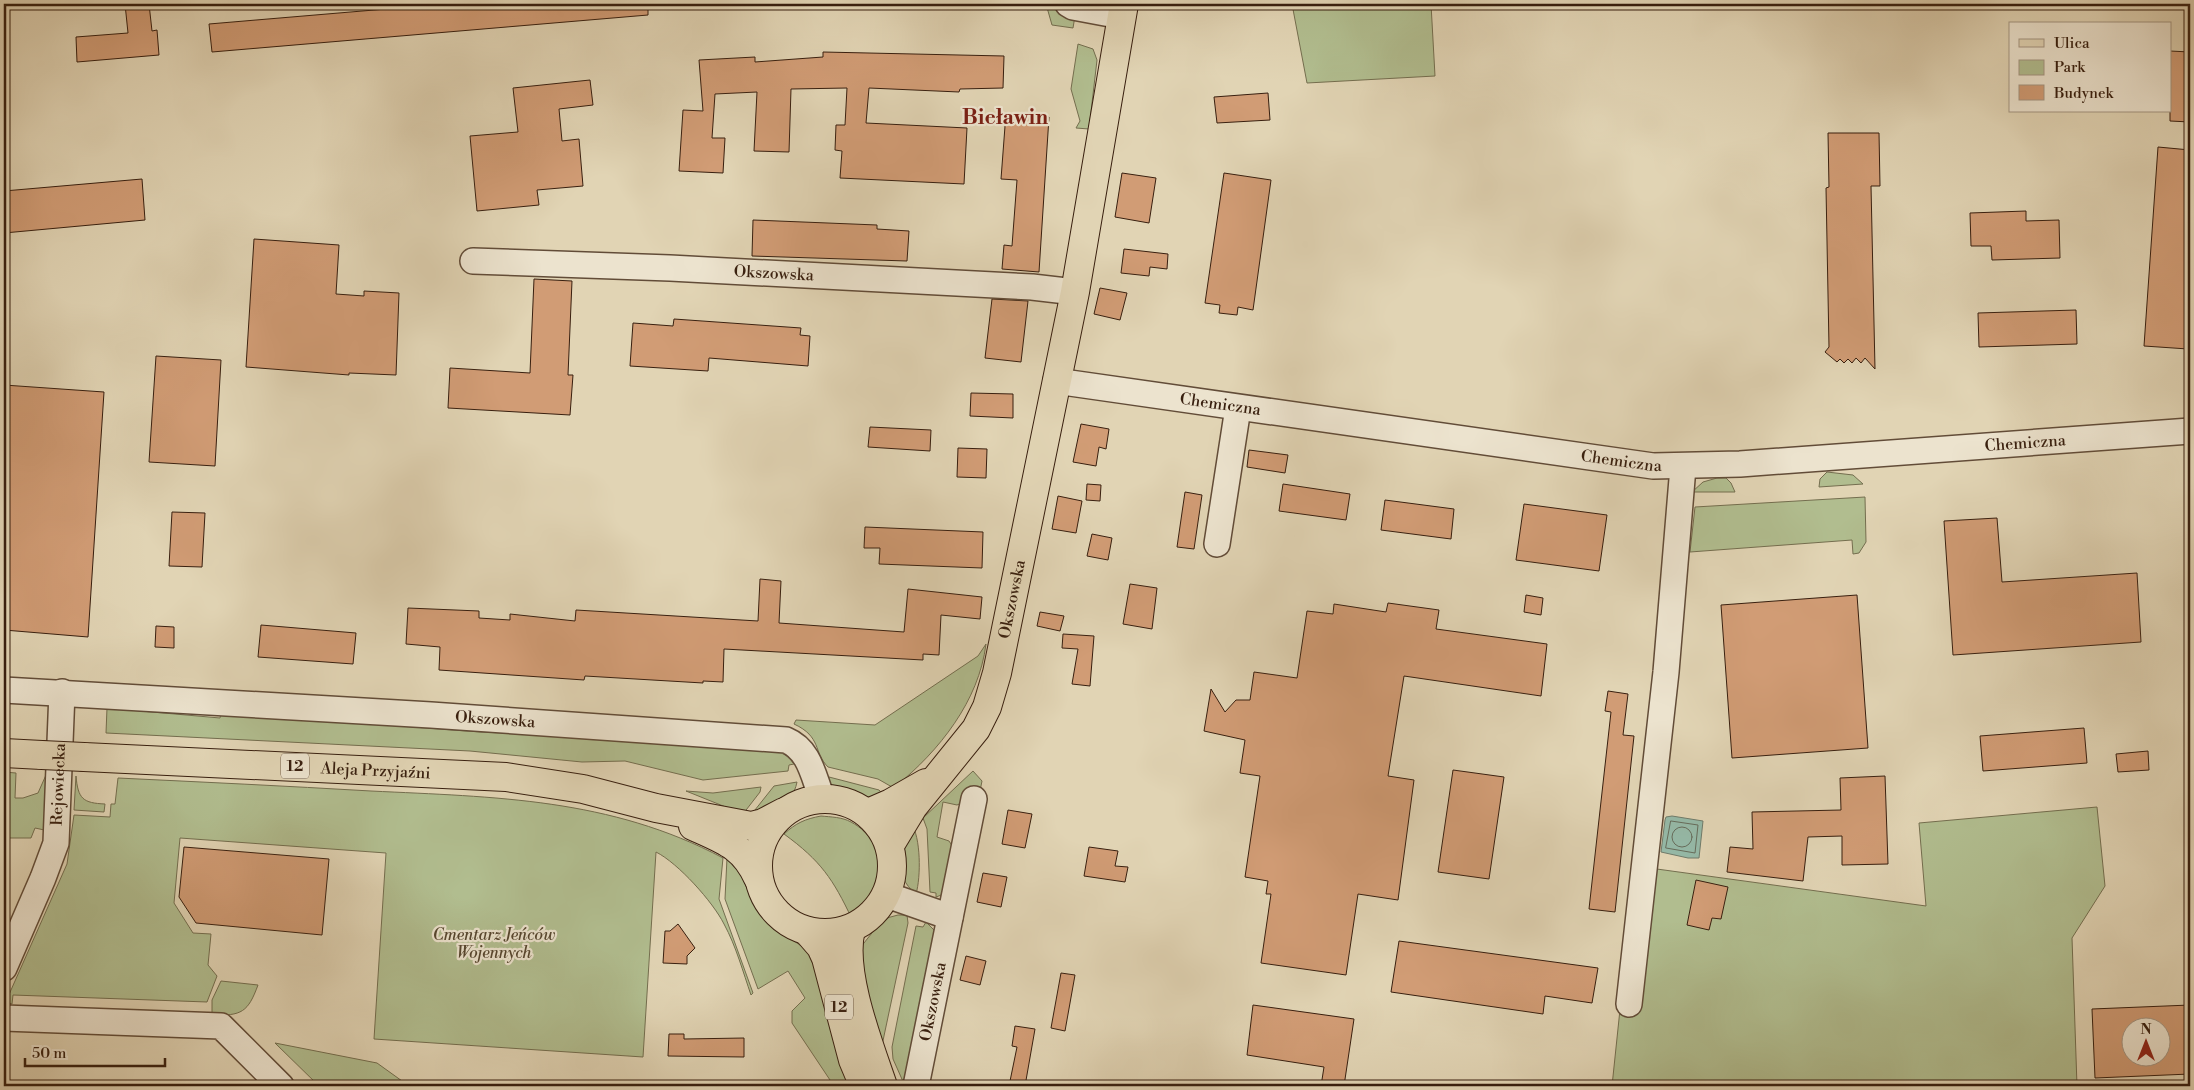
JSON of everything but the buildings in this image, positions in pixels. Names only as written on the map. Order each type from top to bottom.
[{"type":"main road","name":"Okszowska","points":[[890,845],[901,825],[938,775],[976,729],[994,686],[1008,627],[1075,292],[1122,10]]},
{"type":"main road","name":"Aleja Przyjaźni","points":[[4,753],[506,777],[583,789],[656,808],[751,826],[763,823],[804,804]]},
{"type":"main road","name":"Okszowska","points":[[868,813],[891,803],[938,775]]},
{"type":"main road","name":"12","points":[[846,801],[868,813],[882,827],[890,845],[893,870],[887,895],[872,915],[851,929],[830,934],[808,932],[790,924],[775,912],[764,896],[758,878],[758,853],[767,830],[804,804],[846,801]]},
{"type":"main road","name":"Aleja Przyjaźni","points":[[656,808],[742,852],[751,861],[758,878]]},
{"type":"main road","name":"12","points":[[851,929],[848,954],[852,978],[868,1043],[883,1086]]},
{"type":"main road","name":"12","points":[[808,932],[821,947],[826,958],[853,1060],[864,1086]]},
{"type":"street","name":"Okszowska","points":[[1068,4],[1073,7],[1122,10]]},
{"type":"street","name":"Okszowska","points":[[473,261],[670,268],[1032,287],[1075,292]]},
{"type":"street","name":"Chemiczna","points":[[1056,382],[1581,458],[1683,467],[2190,431]]},
{"type":"street","points":[[1217,544],[1238,408]]},
{"type":"street","points":[[1629,1004],[1666,672],[1683,467]]},
{"type":"street","points":[[4,690],[62,692]]},
{"type":"street","name":"Okszowska","points":[[62,692],[774,738],[796,744],[808,758],[811,770],[804,804]]},
{"type":"street","name":"Rejowiecka","points":[[4,968],[44,878],[56,843],[62,692]]},
{"type":"street","name":"Okszowska","points":[[916,1086],[974,799]]},
{"type":"street","points":[[887,895],[950,917]]},
{"type":"street","points":[[4,1018],[221,1026],[281,1086]]},
{"type":"green space","points":[[1046,4],[1075,16],[1073,28],[1052,25]]},
{"type":"green space","points":[[1292,4],[1431,4],[1435,76],[1307,83]]},
{"type":"green space","points":[[1078,44],[1093,49],[1097,60],[1089,129],[1076,128],[1080,121],[1071,89]]},
{"type":"green space","points":[[1827,472],[1853,475],[1863,484],[1819,487],[1820,479]]},
{"type":"green space","points":[[1717,478],[1726,478],[1731,483],[1735,492],[1692,492],[1703,482]]},
{"type":"green space","points":[[1865,497],[1866,542],[1859,553],[1853,554],[1852,540],[1690,552],[1695,507]]},
{"type":"green space","points":[[986,644],[982,665],[975,685],[955,723],[942,741],[896,786],[892,787],[878,779],[828,767],[820,756],[813,739],[803,729],[794,724],[796,720],[875,725],[978,656]]},
{"type":"green space","points":[[107,708],[220,718],[221,713],[481,732],[766,745],[782,751],[789,756],[794,764],[789,765],[788,771],[703,780],[625,761],[582,762],[470,751],[106,733]]},
{"type":"green space","points":[[973,771],[982,781],[980,791],[968,788],[964,802],[957,805],[943,802],[937,837],[949,841],[955,850],[944,894],[936,897],[936,893],[930,892],[927,829],[923,818]]},
{"type":"green space","points":[[4,772],[16,773],[15,798],[23,798],[38,793],[46,775],[52,776],[49,831],[35,828],[31,838],[4,838]]},
{"type":"green space","points":[[76,776],[80,795],[87,801],[105,804],[104,812],[74,810]]},
{"type":"green space","points":[[829,777],[879,790],[885,796],[869,803],[849,797],[827,785],[823,779]]},
{"type":"green space","name":"Cmentarz Jeńców Wojennych","points":[[118,778],[507,799],[595,812],[638,823],[681,838],[723,858],[719,899],[753,993],[751,995],[732,941],[719,915],[684,874],[665,857],[656,852],[643,1057],[374,1039],[386,853],[180,838],[174,903],[193,933],[211,934],[208,965],[217,976],[207,1002],[13,995],[12,1004],[9,1003],[7,999],[67,864],[74,815],[110,817],[111,804],[115,804]]},
{"type":"green space","points":[[797,782],[790,798],[785,803],[771,811],[747,820],[774,786]]},
{"type":"green space","points":[[761,787],[760,792],[743,814],[686,791],[713,793]]},
{"type":"green space","points":[[2097,807],[2105,886],[2072,938],[2077,1086],[1612,1086],[1635,866],[1926,906],[1919,823]]},
{"type":"green space","points":[[821,816],[848,820],[864,831],[873,843],[878,856],[877,883],[872,896],[863,909],[852,919],[839,893],[817,862],[784,834],[801,822]]},
{"type":"green space","points":[[911,823],[917,838],[919,857],[919,878],[916,894],[908,887],[901,870],[900,861],[901,851]]},
{"type":"green space","points":[[727,858],[742,863],[751,896],[767,922],[814,955],[857,1086],[834,1086],[792,1023],[792,1011],[805,998],[788,971],[758,989],[725,899]]},
{"type":"green space","points":[[907,915],[908,923],[881,1050],[867,1021],[860,948],[883,919]]},
{"type":"green space","points":[[926,922],[935,931],[905,1086],[893,1059],[892,1047],[916,926],[923,927]]},
{"type":"green space","points":[[221,981],[258,985],[247,1007],[230,1015],[212,1015],[212,1000]]},
{"type":"green space","points":[[275,1043],[377,1063],[409,1086],[319,1086]]},
{"type":"water","points":[[1672,816],[1703,821],[1699,858],[1688,858],[1661,852],[1665,820],[1666,817]]},
{"type":"district","name":"Bieławin","points":[[1005,118]]}]
